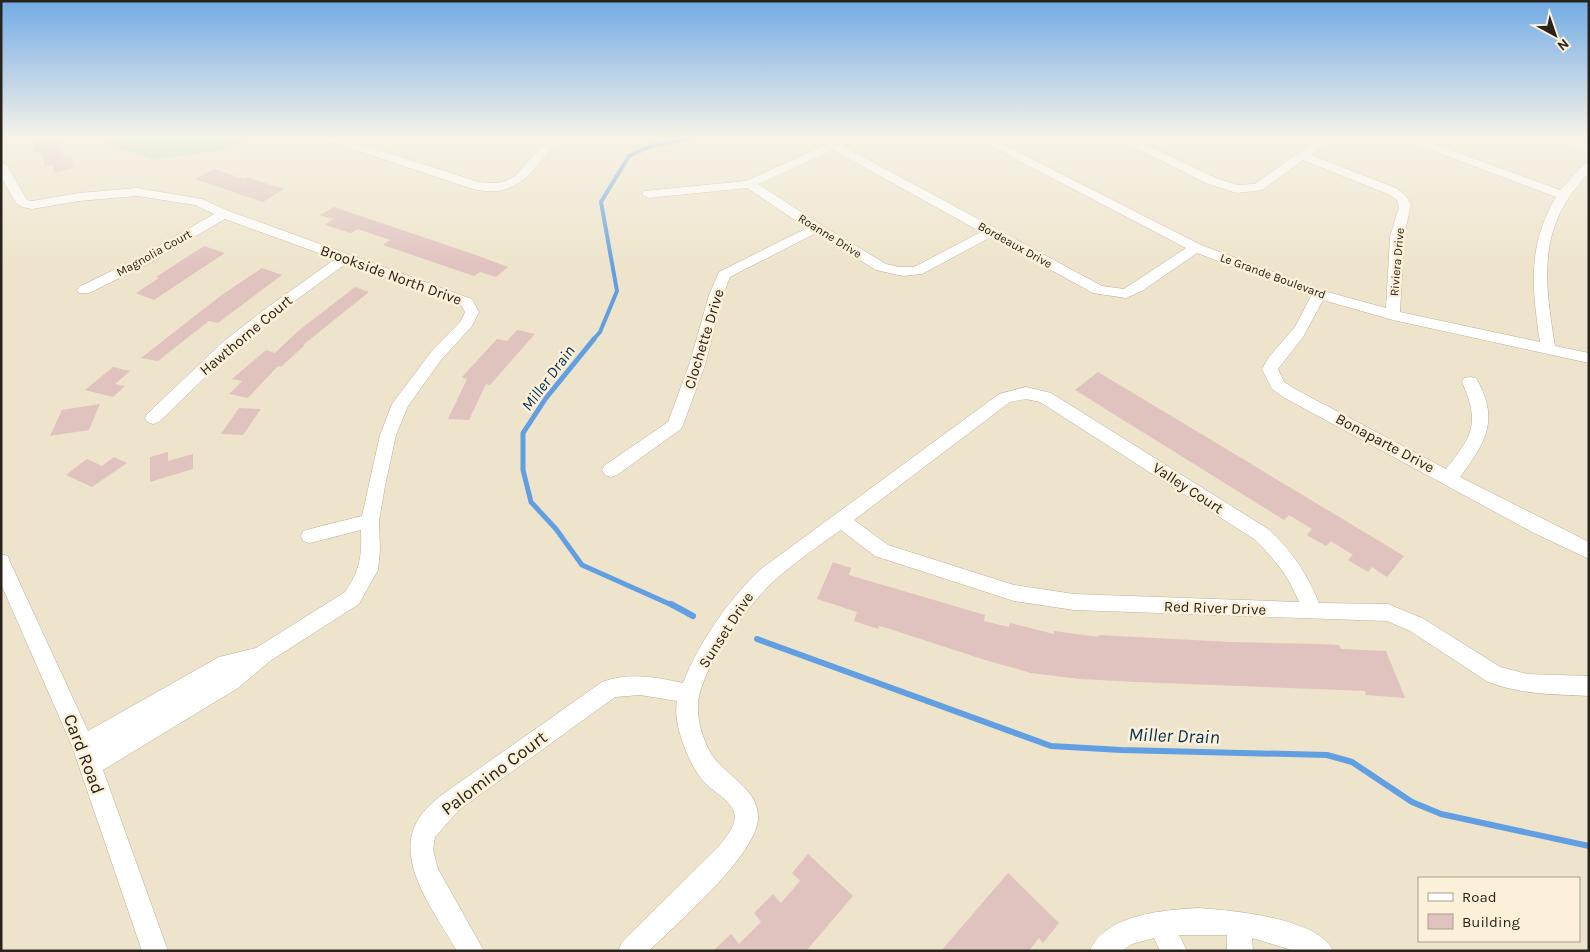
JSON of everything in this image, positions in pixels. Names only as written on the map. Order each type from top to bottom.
[{"type":"street","name":"Brookside North Drive","points":[[10,180],[22,203],[32,206],[79,197],[137,192],[198,202],[224,214],[467,302],[472,312],[467,323],[436,356],[400,404],[388,435],[370,521],[371,550],[368,570],[362,584],[352,598],[263,655],[231,681],[86,756]]},
{"type":"street","points":[[460,180],[477,186],[495,187],[514,183],[516,180]]},
{"type":"street","points":[[648,194],[749,184],[757,180]]},
{"type":"street","name":"Bordeaux Drive","points":[[896,180],[1084,284],[1109,293],[1126,294],[1196,248]]},
{"type":"street","name":"Le Grande Boulevard","points":[[1064,180],[1196,248],[1319,294],[1393,316],[1589,358]]},
{"type":"street","points":[[1213,180],[1237,189],[1258,187],[1268,180]]},
{"type":"street","name":"Riviera Drive","points":[[1365,180],[1392,191],[1400,196],[1404,202],[1405,207],[1398,237],[1393,316]]},
{"type":"street","points":[[1523,180],[1563,195]]},
{"type":"street","points":[[1548,348],[1539,285],[1540,257],[1545,235],[1563,195],[1576,180]]},
{"type":"street","name":"Roanne Drive","points":[[749,184],[816,228],[887,269],[905,273],[917,271],[990,232]]},
{"type":"street","name":"Magnolia Court","points":[[84,290],[141,262],[224,214]]},
{"type":"street","name":"Clochette Drive","points":[[611,470],[675,425],[697,365],[716,295],[724,276],[816,228]]},
{"type":"street","name":"Hawthorne Court","points":[[152,418],[229,345],[273,310],[345,258]]},
{"type":"street","name":"Bonaparte Drive","points":[[1319,294],[1294,340],[1273,362],[1270,369],[1272,377],[1278,385],[1289,393],[1541,528],[1589,551]]},
{"type":"street","points":[[1450,478],[1467,454],[1480,428],[1482,413],[1470,382]]},
{"type":"street","name":"Sunset Drive","points":[[631,951],[728,855],[740,838],[746,823],[744,804],[713,775],[701,758],[690,726],[687,703],[689,694],[704,661],[744,598],[780,564],[1005,398],[1026,393],[1035,394]]},
{"type":"street","name":"Valley Court","points":[[1035,394],[1055,403],[1261,534],[1277,547],[1288,561],[1301,582],[1312,611]]},
{"type":"street","name":"Red River Drive","points":[[842,520],[882,551],[1014,593],[1074,602],[1388,613],[1417,626],[1495,675],[1527,684],[1589,686]]},
{"type":"street","points":[[310,536],[370,521]]},
{"type":"street","name":"Card Road","points":[[1,562],[86,756],[155,951]]},
{"type":"street","name":"Palomino Court","points":[[471,951],[427,874],[422,861],[420,841],[425,829],[435,817],[451,802],[610,689],[639,684],[689,694]]},
{"type":"street","points":[[1102,951],[1114,940],[1127,933],[1160,924],[1188,921],[1239,923],[1278,930],[1297,937],[1320,951]]},
{"type":"street","points":[[1239,923],[1240,951]]},
{"type":"street","points":[[1160,924],[1174,951]]},
{"type":"building","points":[[199,180],[257,180],[284,189],[263,202]]},
{"type":"building","points":[[334,207],[508,267],[496,277],[480,272],[474,276],[383,245],[390,240],[358,229],[351,233],[325,225],[333,219],[320,215]]},
{"type":"building","points":[[204,246],[225,253],[154,300],[136,293],[159,278],[156,277]]},
{"type":"building","points":[[262,268],[282,275],[218,323],[209,321],[158,361],[141,358],[219,297]]},
{"type":"building","points":[[355,287],[369,292],[303,345],[305,345],[281,367],[278,366],[248,398],[229,394],[242,381],[232,379],[266,350],[275,353],[297,332]]},
{"type":"building","points":[[517,330],[535,334],[490,385],[486,384],[469,420],[448,419],[467,379],[462,377],[497,339],[507,341]]},
{"type":"building","points":[[113,367],[130,371],[115,384],[125,386],[113,397],[85,390]]},
{"type":"building","points":[[1098,372],[1404,556],[1387,577],[1372,567],[1368,572],[1348,560],[1353,555],[1331,541],[1326,546],[1307,535],[1312,529],[1289,515],[1284,520],[1075,390]]},
{"type":"building","points":[[100,404],[89,430],[50,436],[62,410]]},
{"type":"building","points":[[239,408],[261,409],[243,435],[221,434]]},
{"type":"building","points":[[168,452],[168,461],[193,454],[193,469],[150,482],[150,457]]},
{"type":"building","points":[[114,457],[127,463],[92,487],[66,475],[87,459],[102,466]]},
{"type":"building","points":[[833,562],[851,568],[849,575],[985,615],[984,621],[1009,627],[1010,623],[1054,634],[1054,631],[1099,637],[1098,635],[1231,642],[1320,644],[1339,645],[1341,649],[1386,651],[1405,698],[1366,695],[1365,691],[1080,679],[1031,673],[890,629],[879,626],[878,629],[854,621],[857,612],[817,599]]},
{"type":"building","points":[[808,854],[853,896],[806,951],[713,951],[731,934],[739,944],[761,922],[754,913],[773,894],[781,903],[800,881],[792,873]]},
{"type":"building","points":[[1008,873],[1059,923],[1043,943],[1039,938],[1029,951],[941,951]]},
{"type":"waterway","name":"Miller Drain","points":[[593,340],[600,332],[617,291],[601,202],[614,180]]},
{"type":"waterway","name":"Miller Drain","points":[[594,339],[546,398],[523,433],[523,470],[531,502],[556,529],[582,565],[674,606]]},
{"type":"waterway","name":"Miller Drain","points":[[671,604],[693,616]]},
{"type":"waterway","name":"Miller Drain","points":[[757,639],[1051,746],[1121,750],[1327,755],[1352,762],[1412,802],[1441,814],[1589,846]]}]
